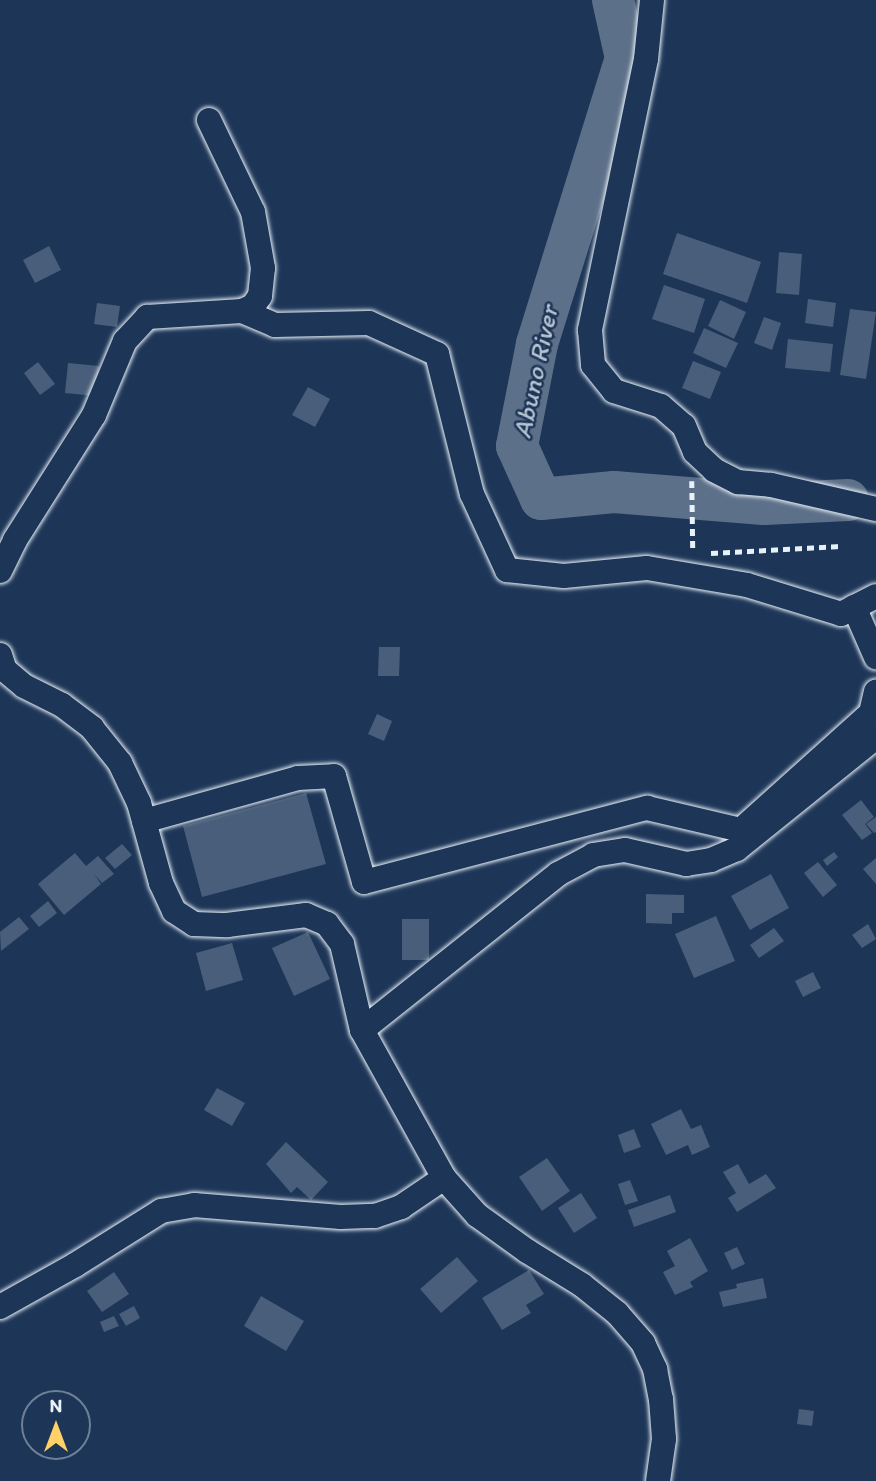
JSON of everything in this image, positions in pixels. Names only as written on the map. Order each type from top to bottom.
[{"type":"street","points":[[652,0],[646,59],[590,330],[593,365],[614,391],[661,407],[684,426],[695,452],[714,470],[738,482],[771,485],[876,509]]},
{"type":"street","points":[[0,571],[15,541],[94,415],[125,341],[147,317],[242,311],[253,306],[260,296],[263,268],[253,212],[209,120]]},
{"type":"street","points":[[242,311],[275,324],[369,323],[437,354],[472,494],[507,570],[564,576],[647,568],[747,585],[841,614],[876,596]]},
{"type":"street","points":[[854,607],[876,657]]},
{"type":"street","points":[[0,655],[5,670],[24,686],[62,705],[92,728],[120,763],[139,803],[160,883],[174,911],[194,924],[228,925],[306,915],[327,924],[342,944],[362,1030],[444,1178],[477,1215],[527,1251],[583,1285],[617,1313],[642,1343],[655,1369],[661,1398],[664,1439],[657,1481]]},
{"type":"street","points":[[144,821],[298,778],[334,776],[364,882],[647,808],[741,830],[871,713],[876,692]]},
{"type":"street","points":[[362,1030],[558,874],[593,855],[625,850],[686,864],[711,860],[737,849],[876,737]]},
{"type":"street","points":[[0,1307],[75,1265],[160,1211],[194,1205],[341,1217],[375,1216],[401,1207],[444,1178]]},
{"type":"path","points":[[692,482],[693,554],[841,546]]},
{"type":"building","points":[[677,233],[761,262],[747,303],[663,274]]},
{"type":"building","points":[[49,246],[61,270],[35,283],[23,260]]},
{"type":"building","points":[[779,252],[802,254],[799,295],[776,293]]},
{"type":"building","points":[[664,285],[705,299],[694,333],[652,319]]},
{"type":"building","points":[[808,299],[836,303],[833,327],[805,323]]},
{"type":"building","points":[[720,300],[746,312],[734,339],[708,326]]},
{"type":"building","points":[[97,303],[120,306],[117,327],[94,324]]},
{"type":"building","points":[[850,309],[876,312],[866,379],[840,375]]},
{"type":"building","points":[[764,317],[781,323],[772,350],[754,343]]},
{"type":"building","points":[[704,328],[738,343],[726,368],[693,353]]},
{"type":"building","points":[[788,339],[833,344],[830,372],[785,368]]},
{"type":"building","points":[[693,361],[721,372],[710,399],[682,388]]},
{"type":"building","points":[[38,362],[55,384],[40,395],[24,373]]},
{"type":"building","points":[[68,363],[99,366],[96,396],[65,393]]},
{"type":"building","points":[[308,387],[330,399],[315,427],[292,415]]},
{"type":"building","points":[[379,647],[400,647],[399,676],[378,676]]},
{"type":"building","points":[[377,714],[392,721],[384,741],[368,734]]},
{"type":"building","points":[[306,793],[326,864],[202,897],[183,826]]},
{"type":"building","points":[[861,800],[874,817],[865,824],[872,833],[862,840],[842,815]]},
{"type":"building","points":[[876,817],[876,832],[874,833],[866,824]]},
{"type":"building","points":[[122,844],[132,855],[115,869],[105,858]]},
{"type":"building","points":[[834,852],[838,857],[827,866],[823,860]]},
{"type":"building","points":[[75,853],[86,866],[98,856],[114,874],[102,883],[94,874],[101,884],[64,915],[38,884]]},
{"type":"building","points":[[876,858],[876,884],[863,869]]},
{"type":"building","points":[[818,862],[837,885],[823,897],[804,873]]},
{"type":"building","points":[[771,874],[789,908],[750,930],[731,896]]},
{"type":"building","points":[[646,894],[684,895],[684,913],[672,913],[672,924],[646,923]]},
{"type":"building","points":[[48,901],[57,913],[39,927],[30,916]]},
{"type":"building","points":[[716,916],[735,961],[694,978],[675,934]]},
{"type":"building","points":[[19,917],[29,929],[1,951],[0,932]]},
{"type":"building","points":[[402,919],[429,919],[429,960],[402,960]]},
{"type":"building","points":[[868,924],[876,939],[862,948],[852,935]]},
{"type":"building","points":[[774,928],[784,941],[759,958],[750,945]]},
{"type":"building","points":[[308,932],[330,979],[294,996],[272,948]]},
{"type":"building","points":[[232,943],[243,980],[206,991],[196,953]]},
{"type":"building","points":[[813,972],[821,988],[803,997],[795,981]]},
{"type":"building","points":[[217,1088],[245,1103],[232,1126],[204,1110]]},
{"type":"building","points":[[681,1109],[691,1129],[701,1125],[710,1147],[692,1155],[688,1145],[666,1155],[651,1124]]},
{"type":"building","points":[[634,1129],[641,1147],[624,1153],[618,1135]]},
{"type":"building","points":[[286,1142],[328,1182],[311,1200],[297,1187],[291,1193],[266,1164]]},
{"type":"building","points":[[547,1158],[570,1191],[542,1211],[519,1177]]},
{"type":"building","points":[[738,1164],[749,1184],[766,1174],[776,1188],[737,1212],[728,1198],[736,1193],[723,1172]]},
{"type":"building","points":[[630,1180],[638,1201],[625,1205],[618,1184]]},
{"type":"building","points":[[581,1193],[597,1218],[574,1233],[558,1208]]},
{"type":"building","points":[[670,1195],[676,1212],[634,1227],[628,1210]]},
{"type":"building","points":[[690,1238],[708,1271],[690,1282],[693,1287],[675,1295],[663,1272],[675,1266],[667,1251]]},
{"type":"building","points":[[737,1247],[745,1264],[732,1270],[724,1253]]},
{"type":"building","points":[[457,1257],[478,1281],[441,1313],[420,1289]]},
{"type":"building","points":[[529,1270],[544,1294],[526,1305],[531,1313],[502,1330],[482,1298]]},
{"type":"building","points":[[114,1272],[129,1294],[102,1312],[87,1291]]},
{"type":"building","points":[[763,1278],[767,1298],[723,1307],[719,1292],[737,1288],[736,1284]]},
{"type":"building","points":[[261,1296],[304,1321],[286,1351],[244,1326]]},
{"type":"building","points":[[134,1306],[140,1318],[126,1326],[119,1314]]},
{"type":"building","points":[[114,1316],[119,1326],[104,1332],[100,1322]]},
{"type":"building","points":[[799,1409],[814,1411],[812,1426],[797,1424]]},
{"type":"waterway","name":"Abuno River","points":[[613,0],[626,58],[537,344],[517,446],[541,499],[614,492],[764,504],[848,500]]}]
